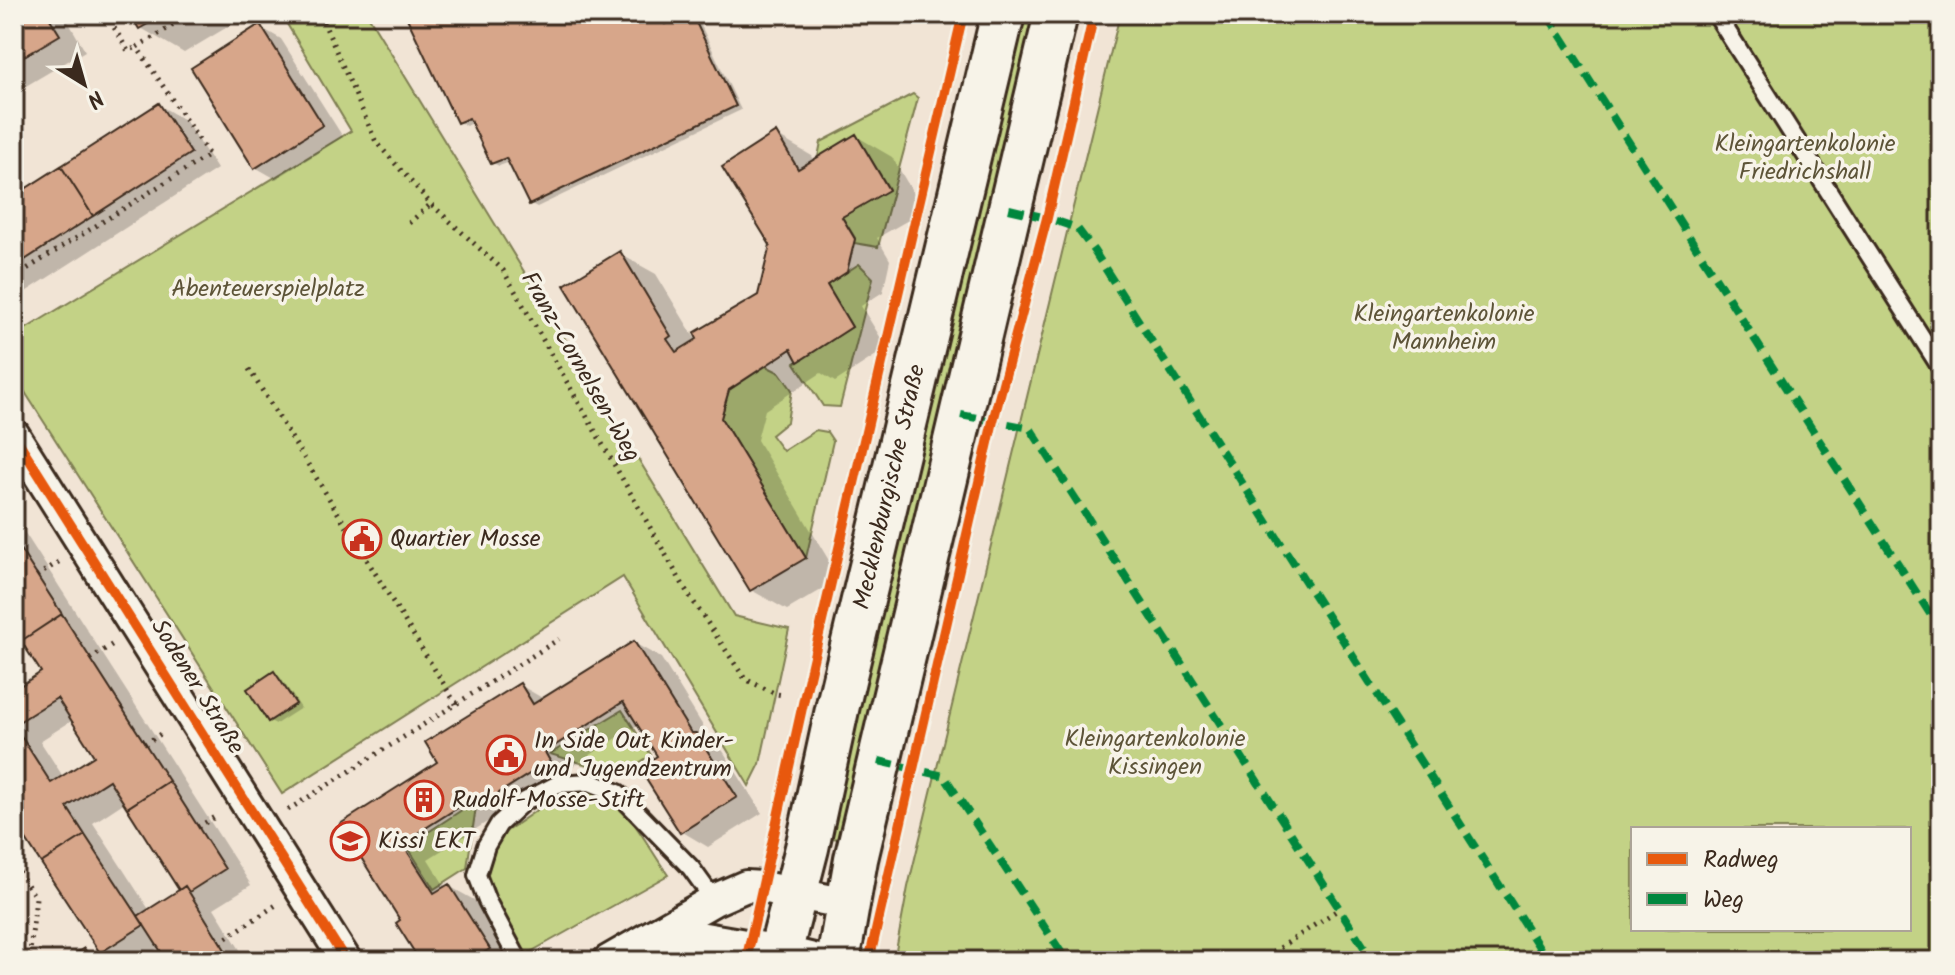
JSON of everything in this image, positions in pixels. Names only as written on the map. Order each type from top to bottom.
[{"type":"main road","name":"Mecklenburgische Straße","points":[[779,956],[1003,14]]},
{"type":"main road","points":[[838,961],[859,845],[1056,14]]},
{"type":"street","name":"Sodener Straße","points":[[14,435],[346,961]]},
{"type":"street","points":[[608,961],[714,900],[746,886],[848,904]]},
{"type":"street","points":[[636,945],[693,936],[779,956],[822,961]]},
{"type":"lane","points":[[1716,14],[1941,368]]},
{"type":"lane","points":[[519,961],[487,901],[477,875],[486,846],[499,824],[523,802],[558,784],[590,782],[618,793],[691,868],[714,900]]},
{"type":"path","points":[[106,14],[128,51],[192,14]]},
{"type":"path","points":[[14,277],[209,155],[137,47]]},
{"type":"path","points":[[409,223],[431,204]]},
{"type":"path","points":[[249,369],[456,704]]},
{"type":"path","points":[[37,576],[61,561]]},
{"type":"path","points":[[288,810],[559,639]]},
{"type":"path","points":[[90,659],[114,644]]},
{"type":"path","points":[[145,744],[169,729]]},
{"type":"path","points":[[198,827],[222,812]]},
{"type":"path","points":[[14,865],[36,898],[29,961]]},
{"type":"path","points":[[220,942],[280,902]]},
{"type":"path","points":[[1260,961],[1339,909]]},
{"type":"green space","name":"Abenteuerspielplatz","points":[[281,14],[367,14],[734,616],[789,629],[760,764],[749,786],[623,577],[282,794],[14,375],[14,336],[351,131]]},
{"type":"green space","points":[[1019,14],[1038,14],[844,840],[827,837]]},
{"type":"green space","points":[[1120,14],[1941,14],[1941,961],[894,961],[908,887]]},
{"type":"green space","points":[[913,94],[918,98],[878,247],[854,243],[855,238],[842,217],[889,189],[856,135],[818,157],[821,142]]},
{"type":"green space","points":[[859,264],[873,278],[840,407],[823,406],[795,363],[852,327],[827,285]]},
{"type":"green space","points":[[766,366],[780,373],[792,390],[787,422],[771,435],[783,451],[816,430],[827,432],[833,441],[806,558],[721,418],[729,390]]},
{"type":"green space","points":[[622,710],[651,755],[621,775],[550,754]]},
{"type":"green space","points":[[584,789],[603,793],[616,802],[668,875],[525,955],[497,902],[488,878],[488,857],[498,837],[560,794]]},
{"type":"green space","points":[[477,800],[467,868],[434,889],[407,846]]},
{"type":"building","points":[[14,14],[47,14],[60,35],[14,62]]},
{"type":"building","points":[[130,14],[165,14],[139,29]]},
{"type":"building","points":[[405,14],[660,14],[665,24],[684,14],[692,14],[736,106],[529,205],[506,158],[491,164],[469,118],[457,123]]},
{"type":"building","points":[[260,24],[323,125],[254,169],[191,68]]},
{"type":"building","points":[[159,103],[191,153],[93,216],[61,166]]},
{"type":"building","points":[[776,132],[798,169],[856,134],[889,190],[842,217],[855,239],[847,272],[827,285],[852,327],[798,362],[791,349],[729,390],[721,418],[806,558],[750,591],[564,285],[620,251],[671,336],[667,339],[676,352],[697,339],[694,333],[758,295],[770,245],[722,167]]},
{"type":"building","points":[[61,166],[93,216],[14,267],[14,196]]},
{"type":"building","points":[[14,540],[62,614],[21,641],[14,631]]},
{"type":"building","points":[[62,614],[169,781],[127,808],[109,780],[67,807],[85,835],[41,863],[14,821],[14,725],[14,690],[41,672],[21,641]],"holes":[[[57,698],[94,756],[51,783],[14,725]]]},
{"type":"building","name":"Rudolf-Mosse-Stift","points":[[634,641],[691,733],[696,733],[737,797],[680,833],[639,768],[657,756],[623,702],[545,752],[550,761],[483,803],[478,795],[402,843],[434,893],[449,884],[490,949],[470,961],[420,961],[396,923],[400,920],[340,824],[437,762],[425,742],[520,683],[533,704]]},
{"type":"building","points":[[274,671],[296,704],[268,722],[247,689]]},
{"type":"building","points":[[169,781],[225,869],[189,892],[185,886],[179,890],[127,808]]},
{"type":"building","points":[[85,835],[144,925],[100,953],[41,863]]},
{"type":"building","points":[[185,886],[232,961],[167,961],[138,916]]},
{"type":"building","points":[[84,948],[93,961],[64,961]]},
{"type":"marked path","points":[[1547,14],[1941,631]]},
{"type":"marked path","points":[[1009,209],[1077,228],[1094,251],[1548,961]]},
{"type":"marked path","points":[[961,415],[1030,428],[1373,961]]},
{"type":"marked path","points":[[879,761],[944,776],[1067,961]]},
{"type":"cycle path","points":[[746,961],[963,14]]},
{"type":"cycle path","points":[[869,961],[993,421],[1047,218],[1094,14]]},
{"type":"cycle path","points":[[14,435],[346,961]]},
{"type":"place","name":"Quartier Mosse","points":[[362,539]]},
{"type":"place","name":"In Side Out Kinder- und Jugendzentrum","points":[[506,755]]},
{"type":"place","name":"Rudolf-Mosse-Stift","points":[[424,800]]},
{"type":"place","name":"Kissi EKT","points":[[350,841]]},
{"type":"park label","name":"Kleingartenkolonie Friedrichshall","points":[[1805,158]]},
{"type":"park label","name":"Kleingartenkolonie Mannheim","points":[[1444,328]]},
{"type":"park label","name":"Kleingartenkolonie Kissingen","points":[[1155,753]]}]
